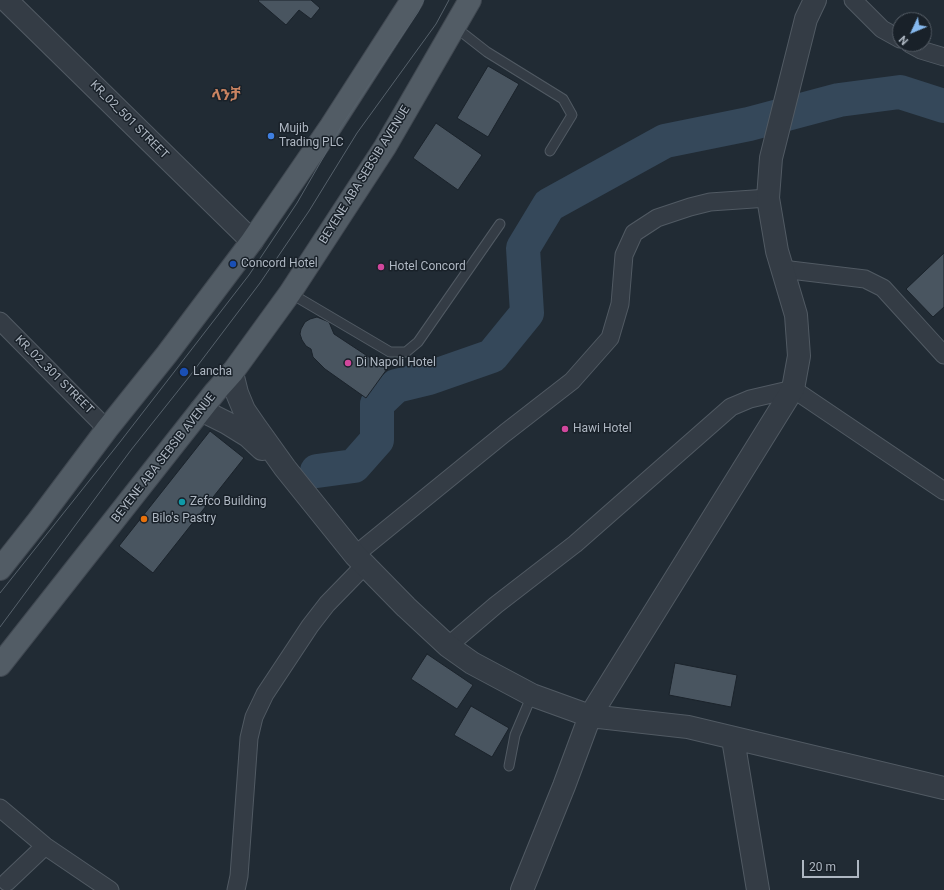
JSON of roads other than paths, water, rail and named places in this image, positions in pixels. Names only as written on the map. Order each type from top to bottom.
[{"type":"main road","name":"BEYENE ABA SEBSIB AVENUE","points":[[0,665],[201,410],[232,373],[290,293],[385,147],[470,0]]},
{"type":"main road","points":[[0,569],[38,522],[107,429],[167,354],[252,241],[331,126],[409,2]]},
{"type":"street","name":"KR_02_501 STREET","points":[[6,0],[252,241]]},
{"type":"street","points":[[522,890],[564,786],[590,716],[793,389],[799,356],[796,315],[777,251],[768,198],[771,158],[806,19],[815,0]]},
{"type":"street","points":[[853,0],[882,28],[892,34]]},
{"type":"street","points":[[928,52],[944,57]]},
{"type":"street","points":[[236,890],[249,738],[254,717],[265,694],[310,626],[360,560],[499,438],[572,381],[610,338],[620,304],[624,255],[634,233],[657,218],[690,206],[710,202],[768,198]]},
{"type":"street","points":[[782,269],[865,279],[883,288],[944,355]]},
{"type":"street","name":"KR_02_301 STREET","points":[[0,321],[107,429]]},
{"type":"street","points":[[232,373],[236,392],[244,410],[285,468],[360,560],[406,607],[448,646],[472,663],[532,695],[590,716],[688,727],[733,739],[944,788]]},
{"type":"street","points":[[448,646],[496,605],[575,544],[731,407],[750,399],[793,389],[944,491]]},
{"type":"street","points":[[201,410],[227,423],[248,436],[285,468]]},
{"type":"street","points":[[733,739],[758,890]]},
{"type":"street","points":[[0,808],[45,846],[110,890]]},
{"type":"street","points":[[7,882],[45,846]]},
{"type":"lane","points":[[454,26],[487,52],[563,99],[572,115],[550,151]]},
{"type":"lane","points":[[290,293],[390,352],[406,352],[418,342],[500,224]]},
{"type":"lane","points":[[509,766],[515,735],[532,695]]},
{"type":"waterway","points":[[317,471],[354,466],[377,440],[377,404],[396,386],[429,378],[492,356],[527,313],[523,248],[549,205],[665,141],[749,124],[839,100],[900,92],[944,106]]},
{"type":"tram line","points":[[0,593],[120,442],[249,275],[297,203],[342,125],[418,12],[424,0]]},
{"type":"tram line","points":[[0,627],[131,450],[189,377],[260,283],[309,211],[357,133],[436,24],[449,0]]},
{"type":"place","name":"Mujib Trading PLC","points":[[271,136]]},
{"type":"place","name":"Concord Hotel","points":[[233,264]]},
{"type":"place","name":"Hotel Concord","points":[[381,267]]},
{"type":"place","name":"Di Napoli Hotel","points":[[348,363]]},
{"type":"place","name":"Lancha","points":[[184,372]]},
{"type":"place","name":"Hawi Hotel","points":[[565,429]]},
{"type":"place","name":"Zefco Building","points":[[182,502]]},
{"type":"place","name":"Bilo's Pastry","points":[[144,519]]},
{"type":"district","name":"ላንቻ","points":[[226,96]]}]
